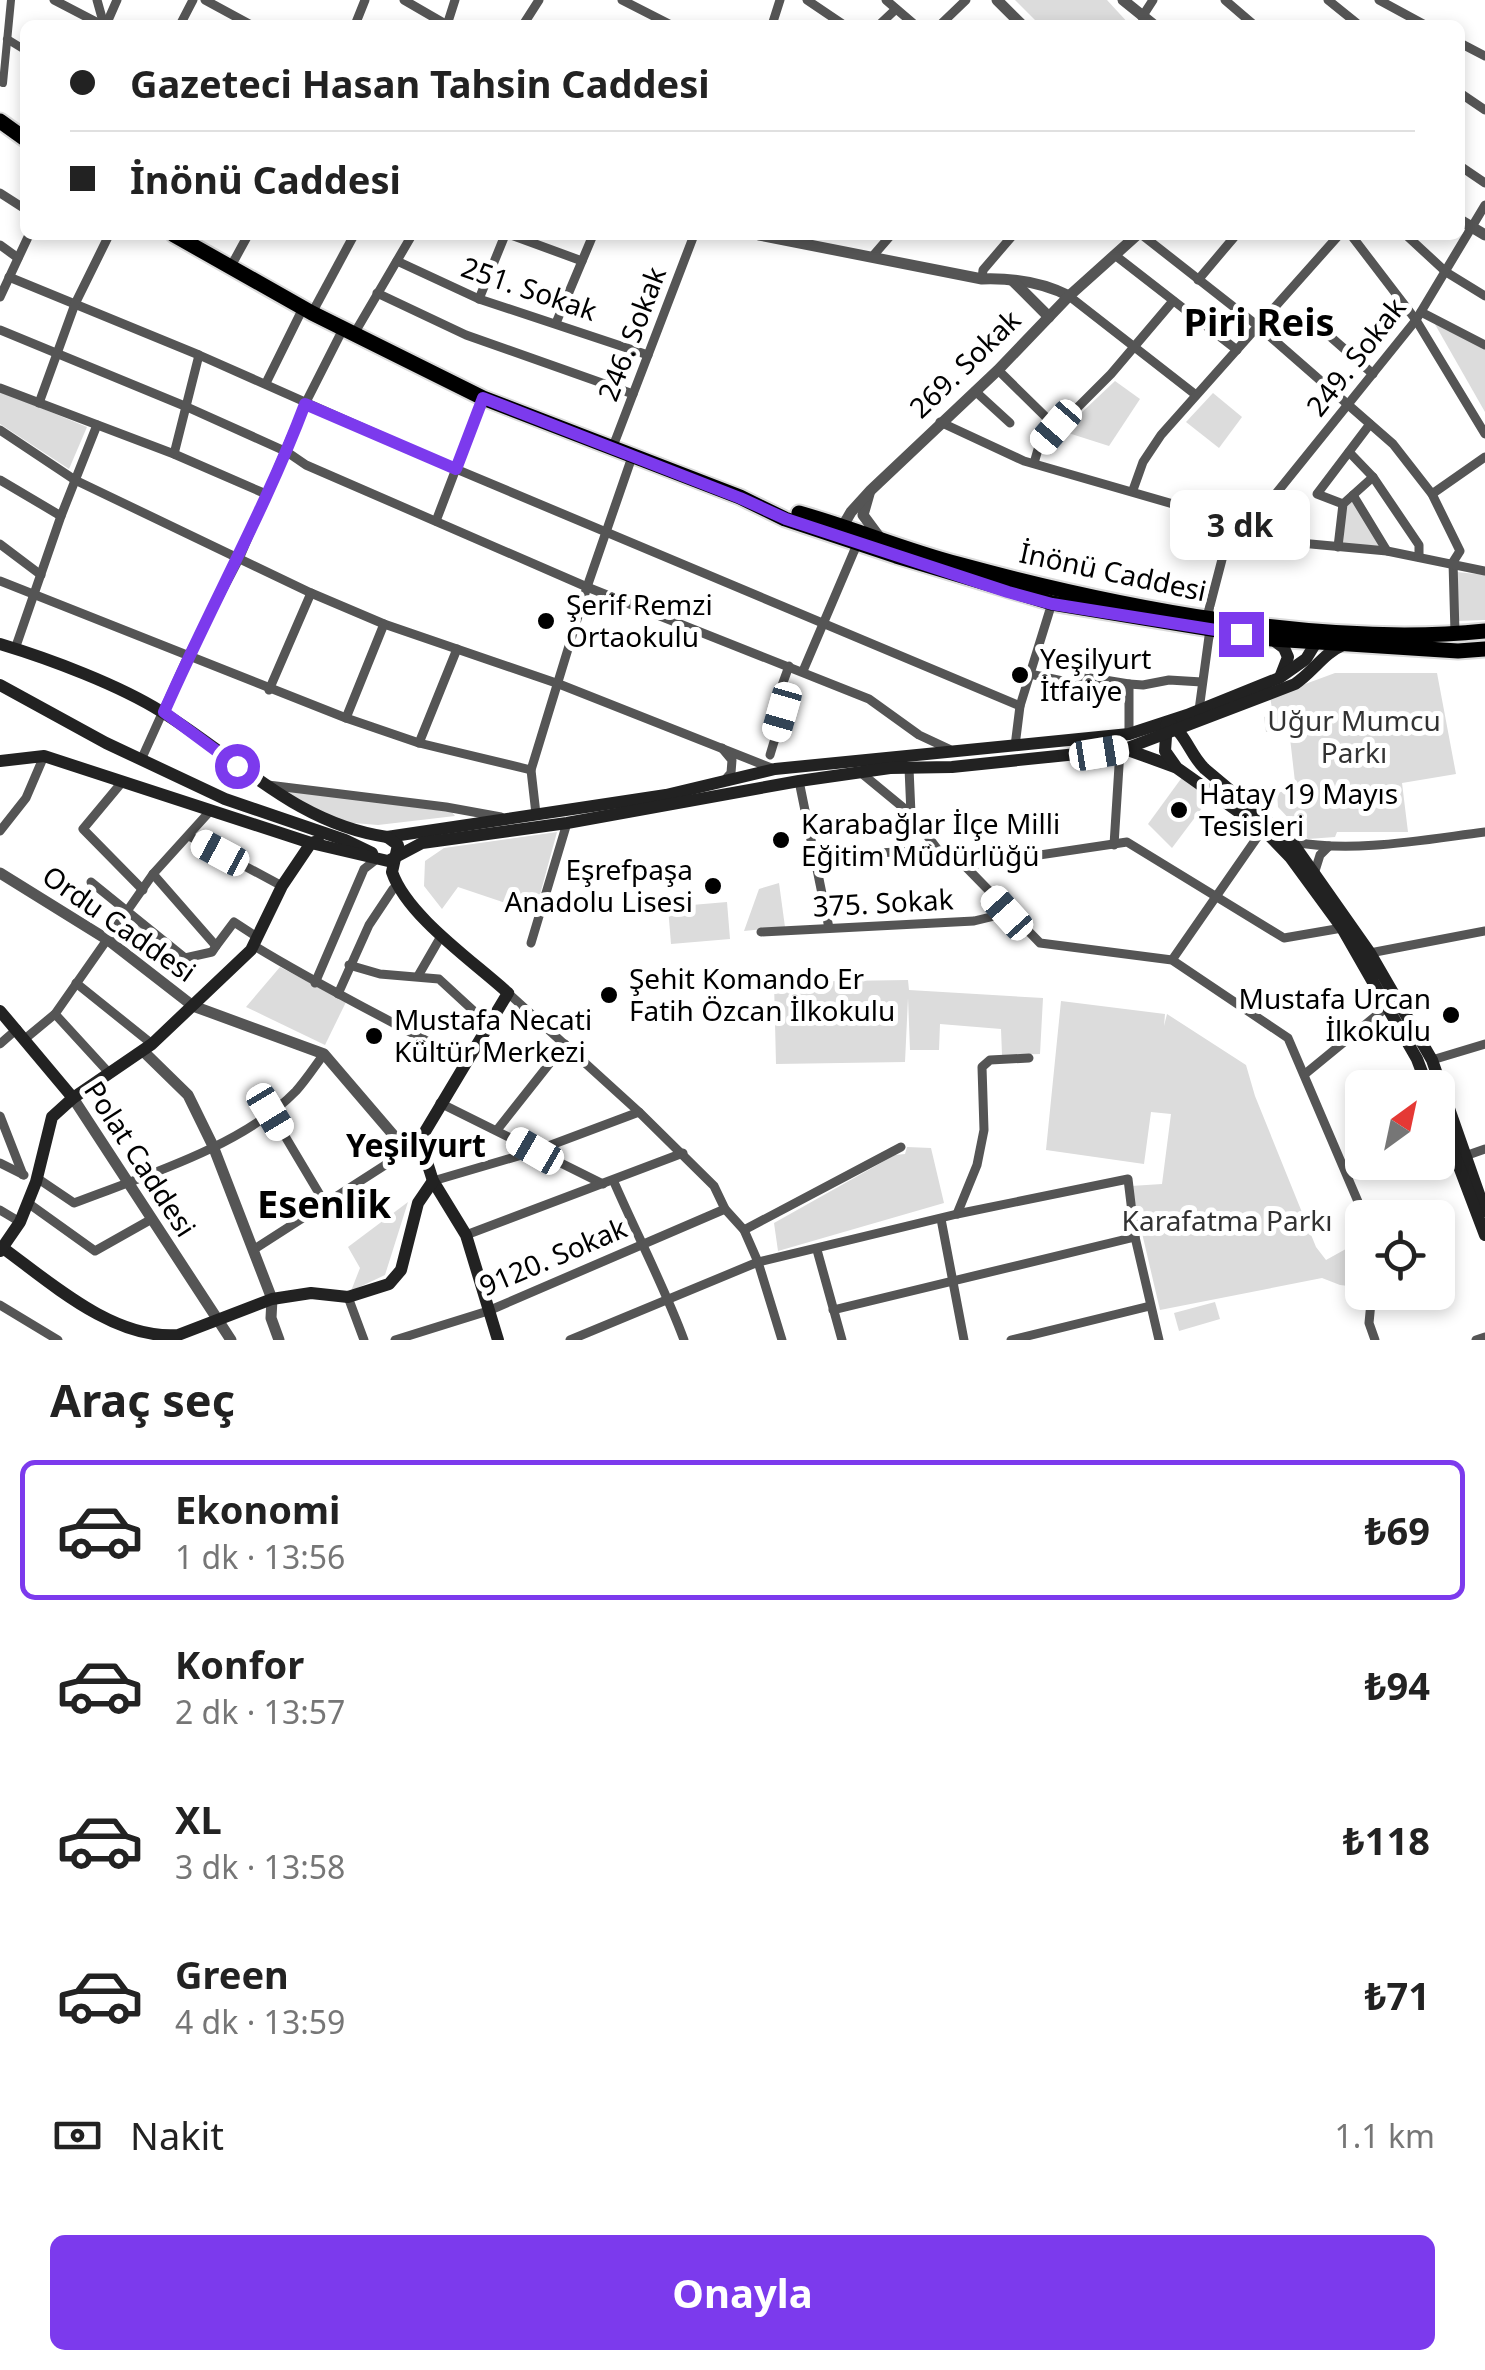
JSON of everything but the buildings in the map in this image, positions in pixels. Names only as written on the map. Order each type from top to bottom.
[{"type":"main road","name":"İnönü Caddesi","points":[[182,240],[307,310],[483,398],[740,498],[840,531],[880,538],[956,564],[1272,639],[1485,631]]},
{"type":"main road","name":"İnönü Caddesi","points":[[840,531],[858,542],[1052,604],[1346,644],[1485,649]]},
{"type":"main road","points":[[1272,639],[1288,656],[1280,678]]},
{"type":"main road","points":[[1321,661],[1322,639]]},
{"type":"main road","points":[[1177,768],[1164,750],[1199,710],[1280,678],[1306,659],[1322,639]]},
{"type":"main road","points":[[0,644],[132,695],[164,712],[310,814],[355,832],[387,837],[398,846],[392,872],[394,886],[426,921],[508,993],[420,1140],[433,1180],[466,1235],[498,1340]]},
{"type":"main road","points":[[0,685],[224,800],[365,848],[384,861],[432,842],[567,823],[799,781],[1123,749],[1295,684],[1332,650],[1346,644]]},
{"type":"main road","points":[[456,946],[409,912],[378,858],[375,846],[379,839],[666,795],[775,769],[1178,730]]},
{"type":"main road","points":[[1178,730],[1204,769],[1292,842],[1370,953],[1432,1060],[1485,1212]]},
{"type":"main road","points":[[1123,749],[1177,768],[1263,829],[1290,856],[1342,928],[1422,1070]]},
{"type":"main road","points":[[0,761],[44,756],[311,842],[378,858]]},
{"type":"main road","points":[[355,832],[311,842],[282,886],[255,941],[148,1047],[73,1098],[52,1118],[28,1202],[20,1222],[1,1248],[86,1308],[161,1338],[217,1322],[272,1298],[311,1293],[348,1297],[390,1284],[401,1270],[418,1203],[433,1180]]},
{"type":"main road","points":[[394,886],[401,865],[413,848]]},
{"type":"main road","name":"Polat Caddesi","points":[[0,1011],[73,1098]]},
{"type":"main road","points":[[1455,1156],[1485,1235]]},
{"type":"street","points":[[3,83],[12,0]]},
{"type":"street","points":[[54,0],[94,20]]},
{"type":"street","points":[[205,0],[242,20]]},
{"type":"street","points":[[404,0],[438,20]]},
{"type":"street","points":[[622,0],[661,20]]},
{"type":"street","points":[[807,0],[837,20]]},
{"type":"street","points":[[886,0],[909,20]]},
{"type":"street","points":[[945,20],[966,0]]},
{"type":"street","points":[[996,0],[1013,20]]},
{"type":"street","points":[[1123,0],[1146,20]]},
{"type":"street","points":[[1142,17],[1153,0]]},
{"type":"street","points":[[1225,0],[1248,20]]},
{"type":"street","points":[[1328,0],[1344,20]]},
{"type":"street","points":[[1379,0],[1415,20]]},
{"type":"street","points":[[884,20],[896,8]]},
{"type":"street","points":[[8,39],[20,47]]},
{"type":"street","name":"249. Sokak","points":[[1465,240],[1485,205]]},
{"type":"street","points":[[1465,223],[1485,234]]},
{"type":"street","points":[[0,297],[27,240]]},
{"type":"street","points":[[38,403],[75,304],[107,240]]},
{"type":"street","points":[[230,268],[245,240]]},
{"type":"street","points":[[266,383],[351,240]]},
{"type":"street","points":[[141,760],[188,656],[239,559],[305,404],[409,240]]},
{"type":"street","points":[[479,300],[506,240]]},
{"type":"street","points":[[522,240],[582,261]]},
{"type":"street","points":[[556,323],[591,240]]},
{"type":"street","name":"246. Sokak","points":[[612,449],[692,240]]},
{"type":"street","points":[[783,240],[982,279],[1010,278],[1056,289],[1196,394]]},
{"type":"street","points":[[822,248],[826,240]]},
{"type":"street","points":[[872,258],[887,240]]},
{"type":"street","points":[[982,279],[984,270],[1009,240]]},
{"type":"street","name":"269. Sokak","points":[[840,531],[871,490],[998,370],[1069,296],[1134,240]]},
{"type":"street","points":[[1146,240],[1258,326],[1393,444],[1432,494],[1460,551],[1453,562],[1455,634]]},
{"type":"street","points":[[1198,280],[1232,240]]},
{"type":"street","points":[[1133,490],[1142,462],[1160,435],[1335,240]]},
{"type":"street","points":[[1355,240],[1419,316],[1485,434]]},
{"type":"street","points":[[1411,240],[1446,272],[1485,296]]},
{"type":"street","name":"249. Sokak","points":[[1249,528],[1419,316],[1465,240]]},
{"type":"street","points":[[0,245],[18,258]]},
{"type":"street","points":[[1116,256],[1238,350]]},
{"type":"street","name":"251. Sokak","points":[[397,261],[479,300],[648,355]]},
{"type":"street","points":[[9,277],[200,354],[456,469],[1020,706]]},
{"type":"street","points":[[1010,278],[1050,317]]},
{"type":"street","points":[[377,293],[466,335],[633,394]]},
{"type":"street","points":[[1034,463],[1039,446],[1111,374],[1174,301]]},
{"type":"street","points":[[1419,316],[1485,345]]},
{"type":"street","points":[[1316,324],[1373,374]]},
{"type":"street","points":[[0,330],[188,407],[287,452],[306,465],[587,587],[869,699],[920,735],[952,751]]},
{"type":"street","points":[[174,454],[200,354]]},
{"type":"street","points":[[998,370],[1056,427]]},
{"type":"street","points":[[0,388],[174,454],[266,494]]},
{"type":"street","points":[[975,391],[1010,423]]},
{"type":"street","points":[[436,521],[483,398]]},
{"type":"street","points":[[940,422],[1034,463],[1232,521],[1249,528],[1256,539],[1387,551],[1485,571]]},
{"type":"street","points":[[1343,504],[1316,494],[1370,424]]},
{"type":"street","points":[[15,648],[96,425]]},
{"type":"street","points":[[0,430],[76,480],[310,593],[384,624],[559,684],[775,769]]},
{"type":"street","points":[[1349,452],[1373,477],[1419,545],[1419,558]]},
{"type":"street","points":[[536,814],[531,770],[632,457]]},
{"type":"street","points":[[1432,494],[1485,457]]},
{"type":"street","points":[[1338,547],[1343,504],[1373,477]]},
{"type":"street","points":[[0,480],[61,516]]},
{"type":"street","points":[[871,490],[863,516],[880,538]]},
{"type":"street","points":[[1353,495],[1387,551]]},
{"type":"street","points":[[1199,710],[1208,623],[1232,521]]},
{"type":"street","points":[[803,671],[858,542]]},
{"type":"street","points":[[0,544],[41,575]]},
{"type":"street","points":[[0,581],[346,718],[419,743],[531,770]]},
{"type":"street","points":[[269,690],[310,593]]},
{"type":"street","points":[[1015,746],[1020,706],[1052,604]]},
{"type":"street","points":[[346,718],[384,624]]},
{"type":"street","points":[[419,743],[458,649]]},
{"type":"street","points":[[770,755],[782,712],[776,702],[789,666]]},
{"type":"street","points":[[1030,674],[1067,682],[1080,676],[1143,686],[1169,680],[1202,682]]},
{"type":"street","points":[[1128,684],[1129,734]]},
{"type":"street","points":[[720,746],[732,760],[724,781]]},
{"type":"street","points":[[1114,844],[1123,749]]},
{"type":"street","points":[[0,750],[17,759]]},
{"type":"street","points":[[0,832],[26,798],[44,756]]},
{"type":"street","points":[[910,768],[910,814]]},
{"type":"street","points":[[860,772],[910,814],[938,850],[965,866],[1040,944],[1172,960],[1288,1038],[1357,1200]]},
{"type":"street","points":[[799,781],[829,928]]},
{"type":"street","points":[[123,782],[83,829],[143,890]]},
{"type":"street","points":[[262,784],[508,818]]},
{"type":"street","points":[[0,1044],[55,1014],[154,874],[211,810]]},
{"type":"street","points":[[530,943],[567,823]]},
{"type":"street","points":[[1172,960],[1263,829]]},
{"type":"street","points":[[1292,842],[1328,846],[1408,842],[1485,832]]},
{"type":"street","points":[[189,836],[282,886]]},
{"type":"street","points":[[965,866],[1126,842],[1284,938],[1342,928]]},
{"type":"street","points":[[1315,872],[1320,855],[1328,846]]},
{"type":"street","points":[[816,856],[938,850]]},
{"type":"street","points":[[314,983],[364,869],[378,858]]},
{"type":"street","name":"Ordu Caddesi","points":[[0,873],[108,940],[192,1006],[324,1054],[407,1151]]},
{"type":"street","points":[[154,874],[216,946]]},
{"type":"street","points":[[91,882],[185,958],[212,952],[234,922],[314,983],[466,1063]]},
{"type":"street","points":[[338,994],[349,965],[394,886]]},
{"type":"street","name":"375. Sokak","points":[[762,932],[974,921],[1007,913]]},
{"type":"street","points":[[1370,953],[1485,931]]},
{"type":"street","points":[[418,976],[440,938]]},
{"type":"street","points":[[349,965],[380,974],[438,980],[488,1025]]},
{"type":"street","points":[[76,983],[148,1047],[188,1095],[213,1146],[272,1298],[271,1318],[279,1340]]},
{"type":"street","points":[[508,993],[714,1186],[726,1209],[744,1230],[782,1340]]},
{"type":"street","points":[[1304,1074],[1388,1006]]},
{"type":"street","points":[[55,1014],[110,1074]]},
{"type":"street","points":[[498,1130],[565,1044]]},
{"type":"street","points":[[1432,1060],[1485,1044]]},
{"type":"street","points":[[0,1163],[74,1203],[213,1146],[256,1123],[296,1092],[324,1054]]},
{"type":"street","points":[[957,1214],[977,1164],[984,1130],[982,1068],[992,1054],[1029,1058]]},
{"type":"street","name":"Polat Caddesi","points":[[73,1098],[231,1340]]},
{"type":"street","points":[[440,1103],[609,1183],[668,1297],[684,1340]]},
{"type":"street","points":[[270,1112],[326,1205]]},
{"type":"street","points":[[433,1180],[535,1151],[639,1112]]},
{"type":"street","points":[[0,1116],[32,1178]]},
{"type":"street","points":[[253,1250],[420,1140]]},
{"type":"street","points":[[744,1230],[902,1147]]},
{"type":"street","points":[[1465,1156],[1485,1149]]},
{"type":"street","points":[[466,1235],[683,1153]]},
{"type":"street","points":[[570,1340],[593,1336],[668,1297],[758,1262],[1128,1178],[1135,1237],[1159,1340]]},
{"type":"street","points":[[28,1202],[95,1251],[150,1220]]},
{"type":"street","name":"9120. Sokak","points":[[395,1340],[488,1311],[726,1209]]},
{"type":"street","points":[[0,1210],[20,1222]]},
{"type":"street","points":[[941,1219],[964,1340]]},
{"type":"street","points":[[833,1310],[1135,1237]]},
{"type":"street","points":[[817,1250],[842,1340]]},
{"type":"street","points":[[348,1297],[364,1340]]},
{"type":"street","points":[[0,1305],[58,1340]]},
{"type":"street","points":[[1011,1340],[1150,1306]]},
{"type":"street","points":[[1371,1310],[1375,1340]]},
{"type":"street","points":[[1476,1340],[1485,1337]]},
{"type":"green space","points":[[1015,0],[1107,0],[1125,20],[1035,20]]},
{"type":"green space","points":[[1432,319],[1485,349],[1485,412]]},
{"type":"green space","points":[[1115,381],[1140,399],[1109,446],[1062,431]]},
{"type":"green space","points":[[0,391],[87,427],[69,469],[0,424]]},
{"type":"green space","points":[[1213,393],[1242,417],[1219,448],[1186,422]]},
{"type":"green space","points":[[1352,498],[1383,546],[1343,545],[1346,505]]},
{"type":"green space","points":[[1457,572],[1485,575],[1485,620],[1458,621]]},
{"type":"green space","name":"Uğur Mumcu Parkı","points":[[1335,673],[1437,673],[1456,774],[1402,783],[1408,832],[1337,832],[1335,837],[1308,839],[1278,807],[1277,793],[1292,789],[1295,782],[1289,729],[1266,732],[1264,717],[1273,714],[1270,697]]},
{"type":"green space","name":"Hatay 19 Mayıs Tesisleri","points":[[1183,776],[1211,796],[1172,848],[1148,824]]},
{"type":"green space","points":[[277,789],[452,812],[455,816],[378,825],[342,822]]},
{"type":"green space","points":[[557,832],[535,913],[458,887],[442,909],[424,886],[425,861],[444,848]]},
{"type":"green space","points":[[779,883],[785,927],[744,931],[759,889]]},
{"type":"green space","points":[[727,902],[730,939],[671,944],[668,907]]},
{"type":"green space","points":[[130,919],[182,961],[165,972],[114,937]]},
{"type":"green space","points":[[280,967],[346,1002],[325,1045],[246,1007]]},
{"type":"green space","points":[[908,980],[909,990],[1043,998],[1040,1054],[1002,1055],[1001,1029],[940,1024],[939,1050],[910,1050],[908,998],[905,1062],[776,1064],[774,982]]},
{"type":"green space","name":"Karafatma Parkı","points":[[1061,1001],[1165,1014],[1164,1026],[1167,1014],[1246,1065],[1316,1247],[1326,1260],[1345,1249],[1345,1286],[1322,1278],[1160,1310],[1131,1186],[1162,1184],[1171,1114],[1151,1112],[1144,1164],[1046,1150]]},
{"type":"green space","points":[[907,1147],[931,1148],[944,1203],[778,1251],[774,1223],[895,1155],[905,1154]]},
{"type":"green space","points":[[408,1202],[385,1275],[351,1291],[360,1268],[348,1247]]},
{"type":"green space","points":[[1215,1302],[1220,1319],[1179,1331],[1174,1313]]},
{"type":"place","name":"Şerif Remzi Ortaokulu","points":[[546,621]]},
{"type":"place","name":"Yeşilyurt İtfaiye","points":[[1020,675]]},
{"type":"place","name":"Hatay 19 Mayıs Tesisleri","points":[[1179,810]]},
{"type":"place","name":"Karabağlar İlçe Milli Eğitim Müdürlüğü","points":[[781,840]]},
{"type":"place","name":"Eşrefpaşa Anadolu Lisesi","points":[[713,886]]},
{"type":"place","name":"Şehit Komando Er Fatih Özcan İlkokulu","points":[[609,995]]},
{"type":"place","name":"Mustafa Urcan İlkokulu","points":[[1451,1015]]},
{"type":"place","name":"Mustafa Necati Kültür Merkezi","points":[[374,1036]]},
{"type":"district","name":"Piri Reis","points":[[1259,323]]},
{"type":"district","name":"Yeşilyurt","points":[[416,1146]]},
{"type":"district","name":"Esenlik","points":[[324,1205]]},
{"type":"route","points":[[237,766],[164,712],[188,656],[239,559],[305,404],[456,469],[483,398],[786,519],[1008,592],[1052,604],[1241,634]]}]
